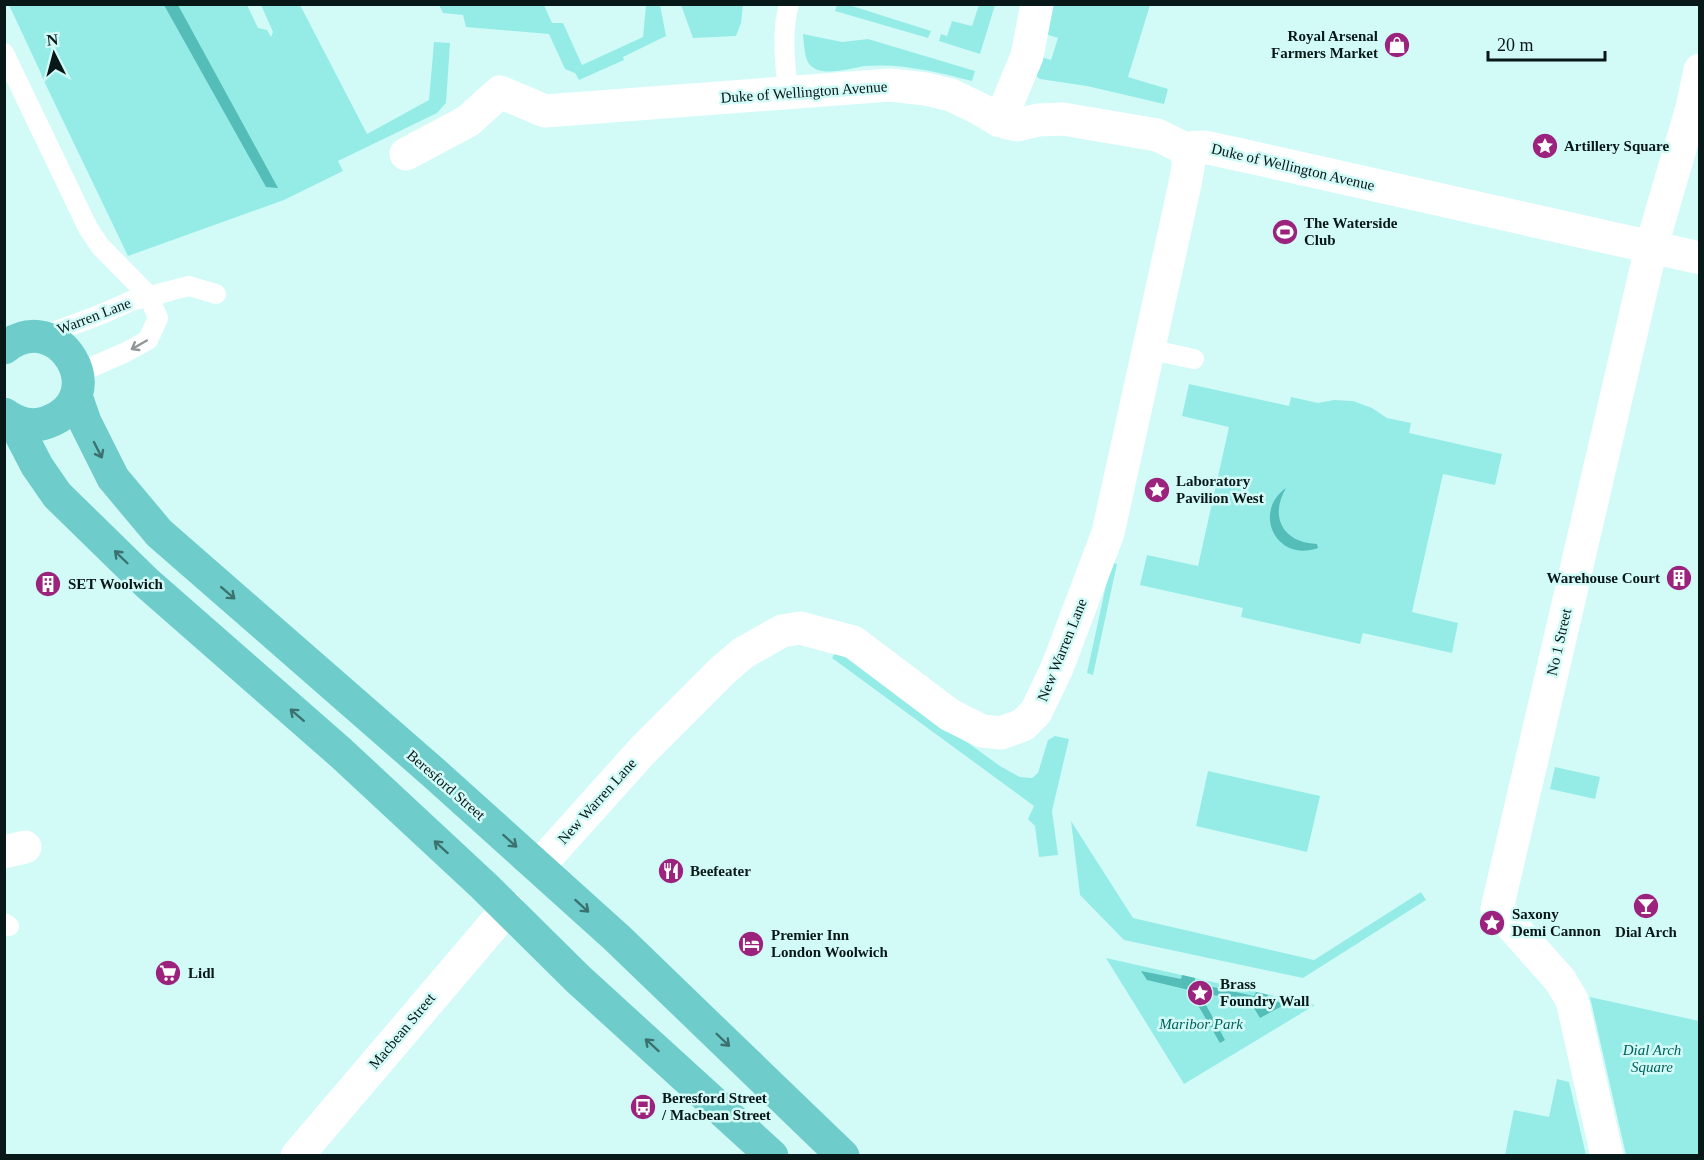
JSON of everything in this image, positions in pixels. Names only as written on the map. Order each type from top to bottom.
[{"type":"main road","name":"Beresford Street","points":[[19,337],[53,340],[65,349],[73,360],[85,422],[114,478],[159,532],[625,946],[843,1155]]},
{"type":"main road","points":[[9,417],[27,425],[42,424],[57,419],[68,409],[77,385]]},
{"type":"main road","points":[[9,417],[37,466],[57,495],[147,583],[341,753],[508,908],[578,978],[772,1155]]},
{"type":"main road","points":[[508,908],[538,867]]},
{"type":"street","points":[[1000,121],[1027,56],[1036,4]]},
{"type":"street","name":"No 1 Street","points":[[1607,1155],[1572,1000],[1560,980],[1497,909],[1651,248],[1692,108],[1700,70]]},
{"type":"street","name":"Duke of Wellington Avenue","points":[[406,154],[468,121],[500,92],[545,111],[890,85],[926,89],[951,95],[1000,121],[1017,125],[1038,120],[1063,119],[1157,135],[1184,148],[1204,147],[1700,258]]},
{"type":"street","name":"New Warren Lane","points":[[538,867],[643,750],[723,670],[743,653],[782,632],[800,628],[853,642],[950,715],[982,731],[1000,733],[1023,725],[1036,712],[1057,668],[1108,533],[1185,184],[1189,162],[1184,148]]},
{"type":"street","name":"Macbean Street","points":[[297,1155],[508,908]]},
{"type":"lane","points":[[788,92],[783,38],[789,4]]},
{"type":"lane","points":[[4,53],[88,228],[100,246],[149,296]]},
{"type":"lane","name":"Warren Lane","points":[[19,337],[149,296],[189,286],[216,294]]},
{"type":"lane","name":"Warren Lane","points":[[77,385],[124,353],[148,340],[158,318],[149,296]]},
{"type":"lane","points":[[1148,349],[1194,359]]},
{"type":"green space","points":[[9,5],[247,5],[258,28],[267,30],[271,37],[273,32],[261,5],[300,5],[367,134],[429,100],[434,42],[450,43],[446,103],[437,113],[338,161],[343,171],[284,200],[128,256]]},
{"type":"green space","points":[[439,5],[544,5],[552,23],[563,23],[582,65],[643,37],[646,5],[660,5],[666,36],[623,57],[624,60],[579,80],[575,73],[565,69],[549,34],[466,27],[463,15],[443,13]]},
{"type":"green space","points":[[681,5],[743,5],[741,23],[736,36],[693,38]]},
{"type":"green space","points":[[837,5],[849,5],[931,31],[928,38],[835,11]]},
{"type":"green space","points":[[979,5],[995,5],[980,54],[939,41],[941,34],[947,36],[952,21],[972,26]]},
{"type":"green space","points":[[1051,5],[1150,5],[1128,77],[1168,89],[1164,104],[1037,77],[1035,55],[1051,60],[1058,38],[1042,33]]},
{"type":"green space","points":[[803,34],[842,42],[868,39],[975,71],[972,81],[906,67],[879,65],[822,71],[815,69],[808,62]]},
{"type":"green space","points":[[1189,384],[1289,406],[1291,397],[1318,403],[1334,400],[1353,401],[1372,408],[1387,418],[1411,423],[1409,433],[1502,454],[1495,485],[1443,474],[1412,612],[1458,623],[1452,653],[1363,633],[1360,644],[1241,617],[1243,608],[1140,585],[1147,555],[1198,566],[1229,427],[1182,416]]},
{"type":"green space","points":[[1111,562],[1117,564],[1093,675],[1087,673]]},
{"type":"green space","points":[[835,653],[852,659],[1000,766],[1020,777],[1032,778],[1038,773],[1048,740],[1055,736],[1069,739],[1052,811],[1058,855],[1039,857],[1035,826],[1028,819],[1034,806],[832,658]]},
{"type":"green space","points":[[1555,767],[1600,777],[1595,799],[1550,789]]},
{"type":"green space","points":[[1208,771],[1320,796],[1307,852],[1196,826]]},
{"type":"green space","points":[[1071,821],[1133,918],[1314,960],[1421,892],[1426,900],[1303,978],[1124,940],[1080,895]]},
{"type":"green space","name":"Maribor Park","points":[[1106,958],[1315,1005],[1184,1084]]},
{"type":"green space","name":"Dial Arch Square","points":[[1590,997],[1699,1021],[1699,1155],[1626,1155]]},
{"type":"green space","points":[[1557,1079],[1569,1082],[1586,1155],[1505,1155],[1514,1110],[1549,1117]]},
{"type":"shaded area","points":[[164,5],[178,5],[278,188],[266,187]]},
{"type":"shaded area","points":[[1286,488],[1279,509],[1282,526],[1295,539],[1317,544],[1318,548],[1303,551],[1290,548],[1280,542],[1273,533],[1270,521],[1271,510],[1276,498]]},
{"type":"shaded area","points":[[1141,971],[1181,979],[1182,975],[1195,978],[1195,983],[1254,996],[1256,992],[1268,995],[1267,999],[1286,1004],[1260,1018],[1251,1003],[1199,992],[1225,1040],[1220,1043],[1189,990],[1147,980]]},
{"type":"place","name":"Royal Arsenal Farmers Market","points":[[1397,45]]},
{"type":"place","name":"Artillery Square","points":[[1545,146]]},
{"type":"place","name":"The Waterside Club","points":[[1285,232]]},
{"type":"place","name":"Laboratory Pavilion West","points":[[1157,490]]},
{"type":"place","name":"Warehouse Court","points":[[1679,578]]},
{"type":"place","name":"SET Woolwich","points":[[48,584]]},
{"type":"place","name":"Beefeater","points":[[671,871]]},
{"type":"place","name":"Dial Arch","points":[[1646,906]]},
{"type":"place","name":"Saxony Demi Cannon","points":[[1492,923]]},
{"type":"place","name":"Premier Inn London Woolwich","points":[[751,944]]},
{"type":"place","name":"Lidl","points":[[168,973]]},
{"type":"place","name":"Brass Foundry Wall","points":[[1200,993]]},
{"type":"place","name":"Beresford Street / Macbean Street","points":[[643,1107]]}]
